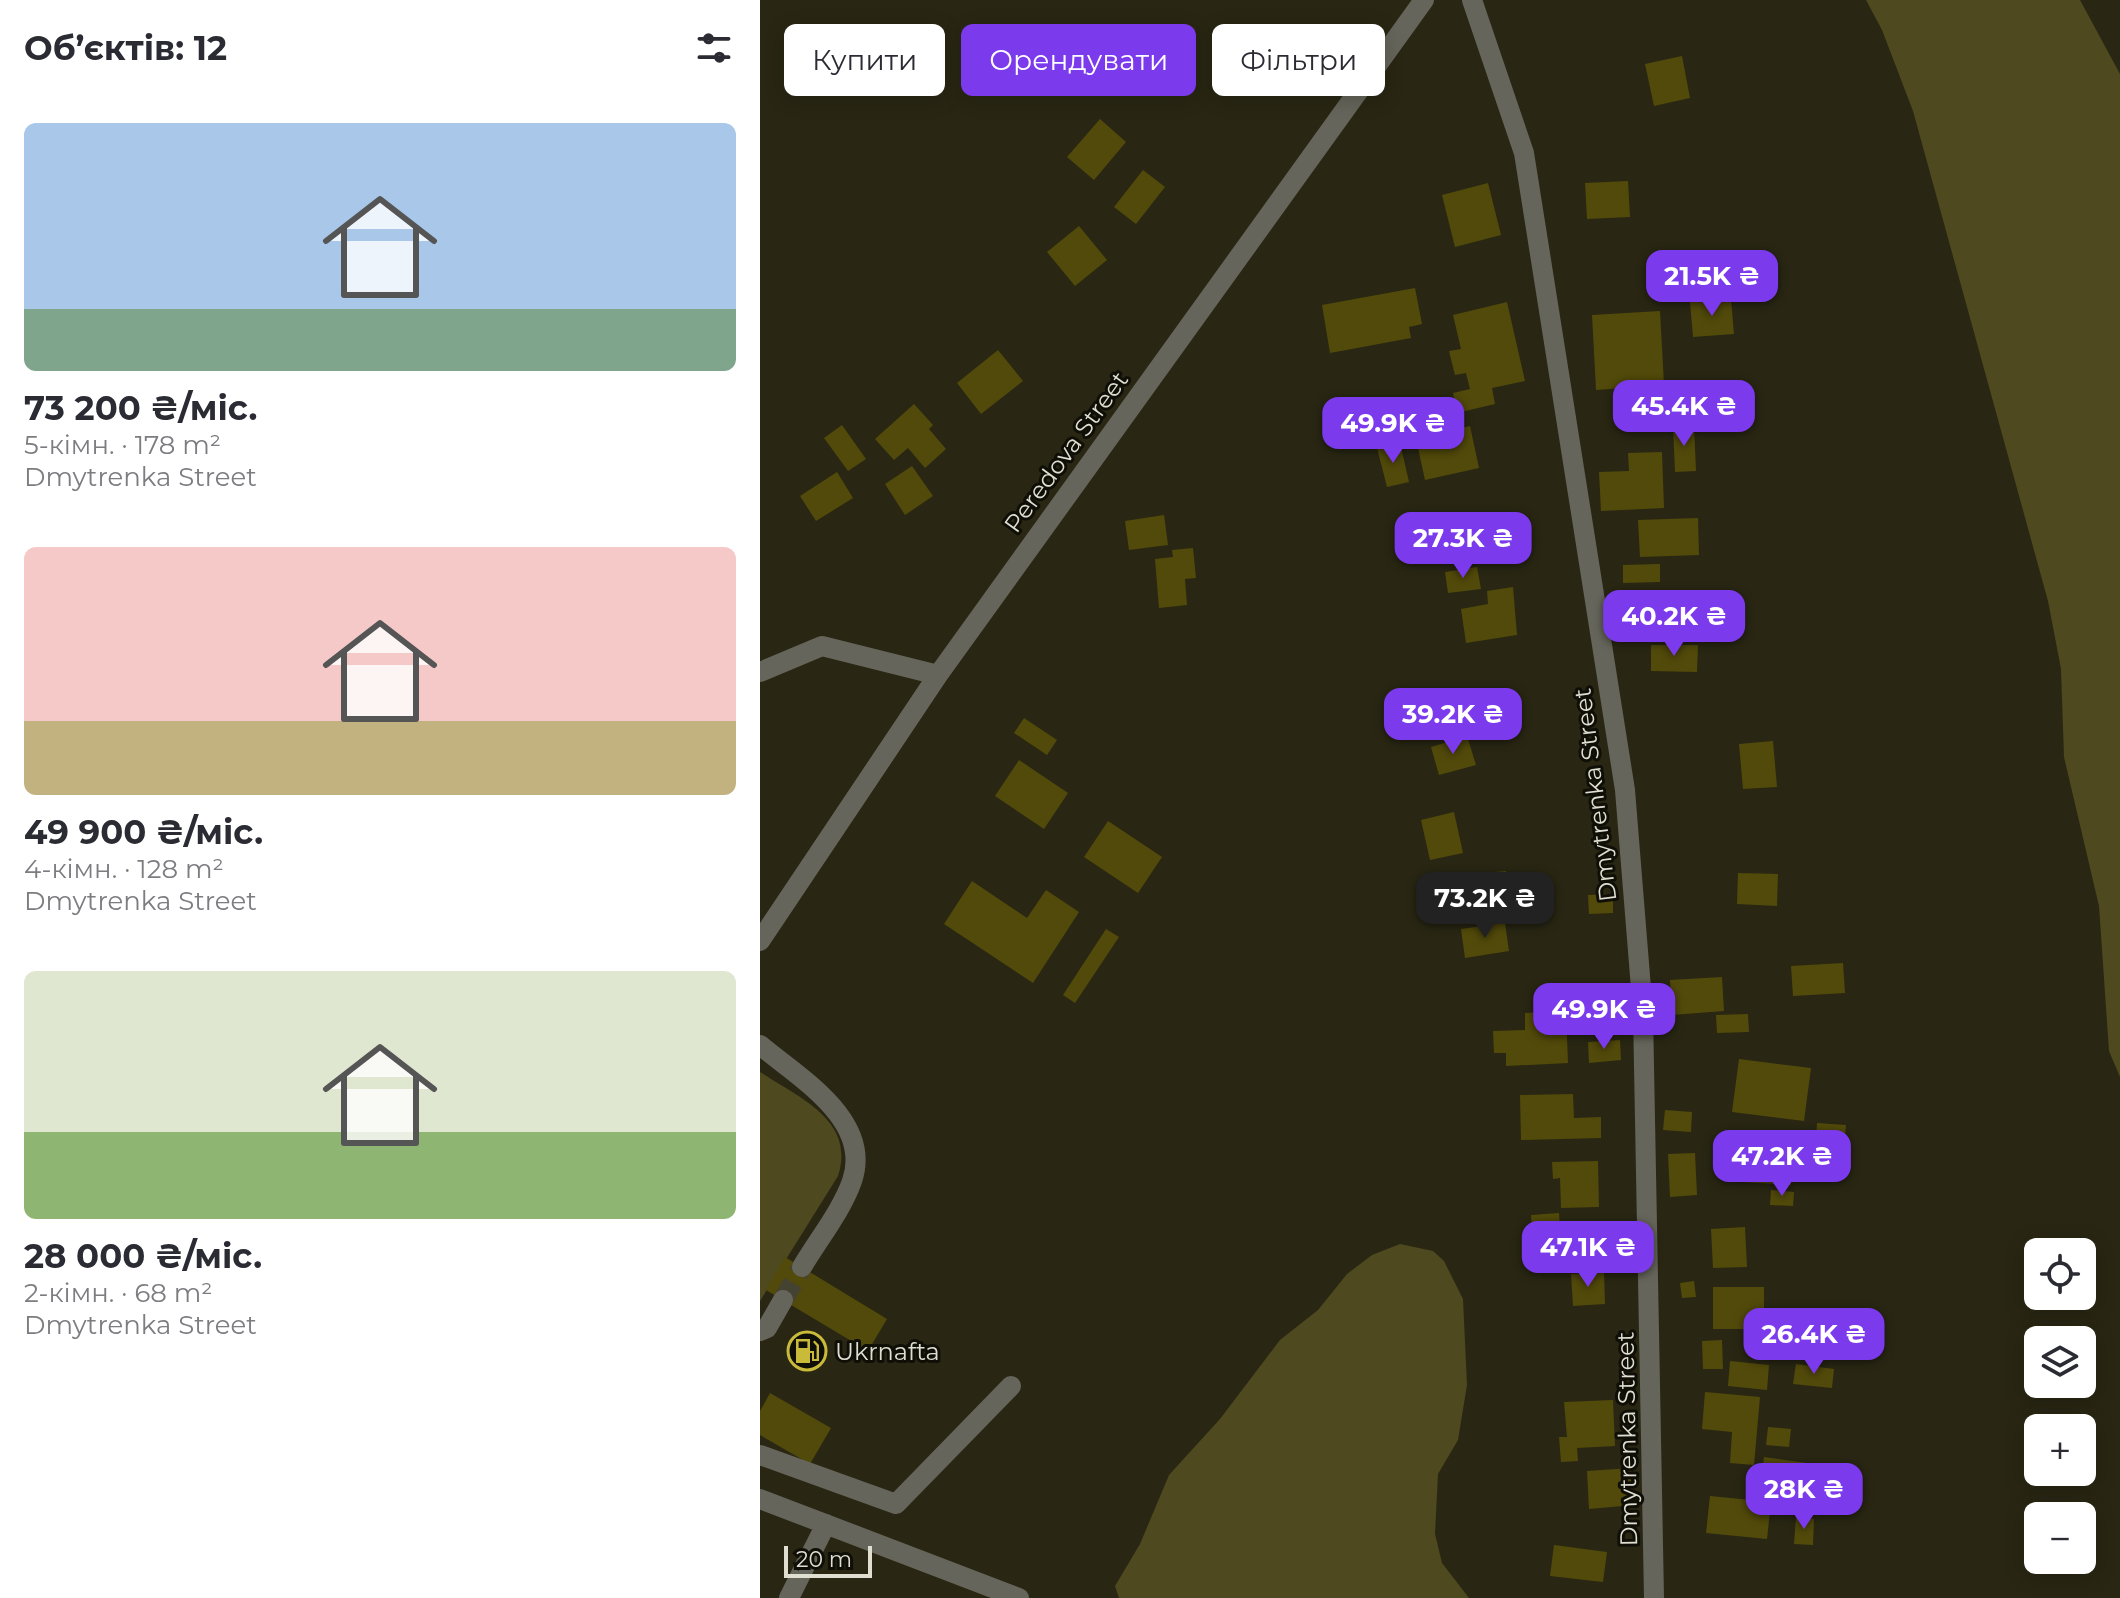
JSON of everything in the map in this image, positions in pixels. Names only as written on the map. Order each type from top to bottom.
[{"type":"street","name":"Peredova Street","points":[[760,941],[938,675],[1424,0]]},
{"type":"street","name":"Dmytrenka Street","points":[[1472,0],[1524,153],[1625,790],[1643,1013],[1654,1598]]},
{"type":"street","points":[[760,672],[822,646],[938,675]]},
{"type":"street","points":[[760,1045],[828,1102],[852,1138],[855,1159],[852,1181],[802,1267]]},
{"type":"street","points":[[760,1331],[767,1328],[783,1300]]},
{"type":"street","points":[[760,1455],[896,1504],[1011,1386]]},
{"type":"street","points":[[760,1499],[1019,1598]]},
{"type":"street","points":[[789,1598],[826,1524]]},
{"type":"shaded area","points":[[1866,0],[2080,0],[2120,74],[2120,1077],[2109,1051],[2099,906],[2064,757],[2061,669],[2048,601],[1913,111],[1882,30]]},
{"type":"shaded area","points":[[760,1072],[807,1102],[832,1125],[839,1140],[841,1157],[838,1176],[760,1301]]},
{"type":"shaded area","points":[[1400,1244],[1433,1251],[1444,1261],[1463,1299],[1467,1385],[1458,1440],[1438,1474],[1435,1534],[1442,1563],[1469,1598],[1119,1598],[1115,1586],[1140,1544],[1169,1475],[1220,1419],[1280,1340],[1318,1310],[1347,1274],[1372,1255]]},
{"type":"building","points":[[1682,56],[1690,98],[1654,106],[1645,64]]},
{"type":"building","points":[[1100,119],[1126,142],[1094,180],[1067,157]]},
{"type":"building","points":[[1143,170],[1165,187],[1136,224],[1114,207]]},
{"type":"building","points":[[1628,181],[1630,217],[1587,219],[1585,183]]},
{"type":"building","points":[[1488,183],[1501,235],[1455,247],[1442,195]]},
{"type":"building","points":[[1079,226],[1107,260],[1075,286],[1047,252]]},
{"type":"building","points":[[1415,288],[1422,324],[1409,327],[1411,338],[1330,353],[1322,305]]},
{"type":"building","points":[[1731,299],[1734,334],[1693,337],[1690,302]]},
{"type":"building","points":[[1507,302],[1525,381],[1492,388],[1495,404],[1457,413],[1453,393],[1470,389],[1466,373],[1455,375],[1449,351],[1461,349],[1453,315]]},
{"type":"building","points":[[1660,311],[1664,385],[1596,390],[1592,315]]},
{"type":"building","points":[[998,350],[1023,381],[981,414],[957,383]]},
{"type":"building","points":[[914,404],[933,425],[929,429],[946,449],[925,468],[908,448],[894,460],[875,439]]},
{"type":"building","points":[[842,425],[866,459],[848,471],[824,438]]},
{"type":"building","points":[[1694,425],[1696,471],[1675,472],[1673,426]]},
{"type":"building","points":[[1470,426],[1479,468],[1425,480],[1418,448],[1446,442],[1444,432]]},
{"type":"building","points":[[1400,443],[1409,482],[1387,487],[1377,448]]},
{"type":"building","points":[[1662,452],[1664,508],[1601,511],[1599,472],[1629,471],[1628,453]]},
{"type":"building","points":[[912,466],[933,496],[905,515],[885,484]]},
{"type":"building","points":[[837,472],[853,498],[816,521],[800,496]]},
{"type":"building","points":[[1164,515],[1168,545],[1129,550],[1125,521]]},
{"type":"building","points":[[1698,518],[1699,555],[1640,557],[1638,520]]},
{"type":"building","points":[[1193,548],[1196,578],[1185,579],[1187,605],[1159,608],[1155,559],[1173,557],[1172,550]]},
{"type":"building","points":[[1660,564],[1660,582],[1623,583],[1623,565]]},
{"type":"building","points":[[1477,567],[1481,589],[1448,593],[1445,572]]},
{"type":"building","points":[[1513,587],[1517,635],[1466,643],[1461,609],[1488,604],[1487,591]]},
{"type":"building","points":[[1631,596],[1672,596],[1672,627],[1631,627]]},
{"type":"building","points":[[1651,645],[1698,645],[1697,672],[1651,671]]},
{"type":"building","points":[[1024,718],[1057,740],[1047,755],[1014,733]]},
{"type":"building","points":[[1467,736],[1476,765],[1439,775],[1431,747]]},
{"type":"building","points":[[1773,741],[1777,787],[1743,789],[1739,744]]},
{"type":"building","points":[[1019,760],[1068,793],[1044,829],[995,796]]},
{"type":"building","points":[[1454,812],[1463,853],[1430,860],[1421,820]]},
{"type":"building","points":[[1108,821],[1162,857],[1138,893],[1084,857]]},
{"type":"building","points":[[1506,871],[1508,902],[1464,906],[1462,875]]},
{"type":"building","points":[[1738,873],[1778,874],[1777,906],[1737,904]]},
{"type":"building","points":[[972,881],[1027,918],[1046,890],[1079,912],[1033,983],[944,924]]},
{"type":"building","points":[[1613,894],[1613,913],[1589,914],[1588,895]]},
{"type":"building","points":[[1505,923],[1509,951],[1465,958],[1461,929]]},
{"type":"building","points":[[1106,929],[1119,937],[1075,1003],[1063,995]]},
{"type":"building","points":[[1843,963],[1845,993],[1793,996],[1791,966]]},
{"type":"building","points":[[1722,977],[1724,1011],[1672,1015],[1670,980]]},
{"type":"building","points":[[1566,1011],[1568,1063],[1506,1066],[1506,1053],[1494,1053],[1493,1031],[1525,1030],[1525,1013]]},
{"type":"building","points":[[1748,1014],[1749,1032],[1717,1033],[1716,1015]]},
{"type":"building","points":[[1620,1040],[1621,1060],[1589,1063],[1588,1042]]},
{"type":"building","points":[[1739,1059],[1811,1068],[1804,1121],[1732,1112]]},
{"type":"building","points":[[1573,1094],[1574,1118],[1601,1117],[1601,1138],[1521,1140],[1520,1095]]},
{"type":"building","points":[[1665,1110],[1692,1112],[1691,1132],[1663,1130]]},
{"type":"building","points":[[1817,1123],[1846,1125],[1844,1146],[1816,1144]]},
{"type":"building","points":[[1745,1145],[1794,1149],[1791,1185],[1743,1182]]},
{"type":"building","points":[[1695,1153],[1697,1195],[1670,1197],[1668,1154]]},
{"type":"building","points":[[1598,1161],[1599,1207],[1561,1208],[1560,1178],[1553,1179],[1552,1162]]},
{"type":"building","points":[[1771,1190],[1794,1192],[1793,1206],[1770,1205]]},
{"type":"building","points":[[1559,1213],[1560,1228],[1532,1230],[1531,1215]]},
{"type":"building","points":[[1745,1227],[1747,1267],[1713,1268],[1711,1229]]},
{"type":"building","points":[[785,1257],[887,1319],[868,1351],[766,1290]]},
{"type":"building","points":[[1604,1273],[1605,1304],[1573,1306],[1571,1274]]},
{"type":"building","points":[[1694,1281],[1696,1297],[1682,1298],[1680,1283]]},
{"type":"building","points":[[1713,1287],[1764,1287],[1764,1329],[1713,1329]]},
{"type":"building","points":[[1722,1340],[1723,1369],[1703,1369],[1702,1341]]},
{"type":"building","points":[[1730,1361],[1769,1365],[1767,1390],[1728,1386]]},
{"type":"building","points":[[1796,1364],[1834,1369],[1832,1388],[1793,1384]]},
{"type":"building","points":[[1705,1392],[1760,1397],[1754,1465],[1730,1463],[1732,1432],[1702,1429]]},
{"type":"building","points":[[770,1393],[831,1428],[810,1464],[760,1435],[760,1411]]},
{"type":"building","points":[[1613,1400],[1615,1446],[1577,1448],[1578,1461],[1561,1462],[1559,1437],[1567,1437],[1564,1402]]},
{"type":"building","points":[[1768,1427],[1791,1429],[1789,1447],[1766,1445]]},
{"type":"building","points":[[1764,1457],[1807,1463],[1801,1498],[1759,1492]]},
{"type":"building","points":[[1631,1468],[1634,1505],[1589,1509],[1587,1471]]},
{"type":"building","points":[[1710,1496],[1771,1502],[1767,1539],[1706,1533]]},
{"type":"building","points":[[1796,1517],[1814,1519],[1813,1545],[1794,1544]]},
{"type":"building","points":[[1554,1545],[1607,1552],[1603,1582],[1550,1576]]},
{"type":"tunnel","points":[[783,1300],[802,1267]]},
{"type":"place","name":"Ukrnafta","points":[[807,1351]]}]
